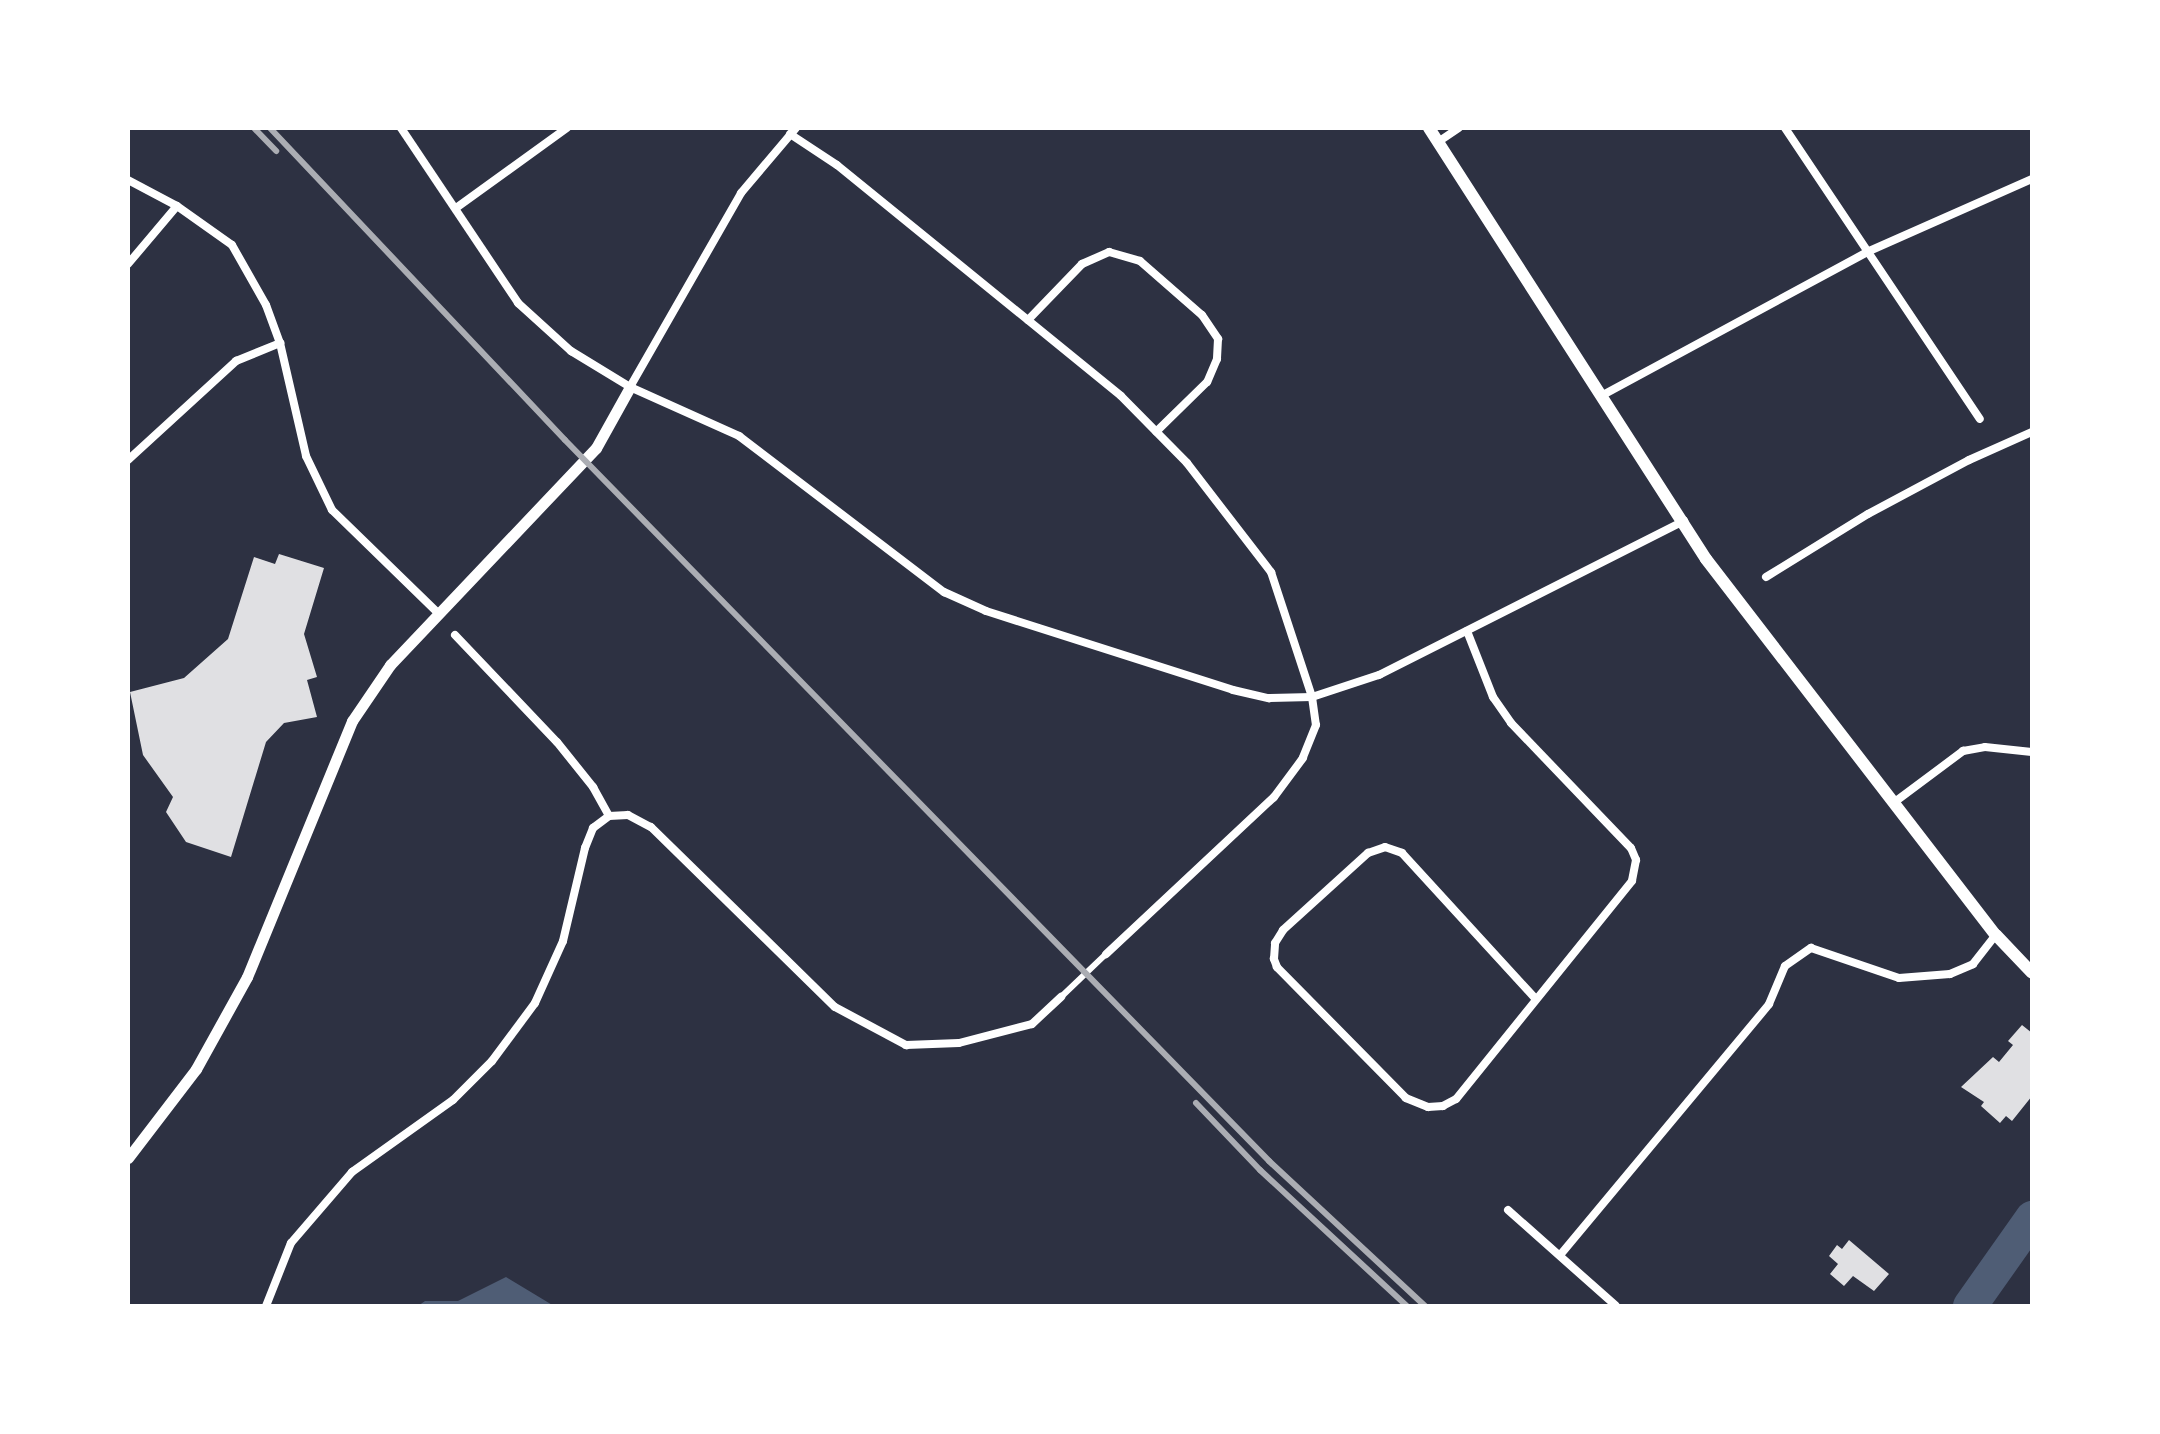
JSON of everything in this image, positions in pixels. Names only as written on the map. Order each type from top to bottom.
[{"type":"main road","points":[[1429,128],[1706,559],[1896,801],[1996,935],[2032,973]]},
{"type":"street","points":[[401,128],[518,303],[571,351],[630,387],[739,436],[944,592],[986,611],[1233,690],[1269,698],[1312,697],[1379,675],[1684,521]]},
{"type":"street","points":[[456,208],[567,128]]},
{"type":"street","points":[[1438,142],[1459,128]]},
{"type":"street","points":[[1785,128],[1980,419]]},
{"type":"street","points":[[128,1158],[196,1069],[247,977],[352,721],[390,665],[596,448],[741,193],[793,131],[1121,396],[1187,463],[1271,572],[1312,697],[1316,725],[1303,758],[1274,797],[1032,1024],[959,1043],[906,1045],[835,1007],[651,827],[628,815],[609,816],[593,828],[589,838],[563,941],[535,1003],[492,1061],[453,1100],[352,1172],[291,1243],[266,1306]]},
{"type":"street","points":[[1601,396],[1867,252],[2032,179]]},
{"type":"street","points":[[128,180],[177,206],[232,245],[261,292],[280,343],[306,456],[332,510],[438,613]]},
{"type":"street","points":[[128,264],[177,206]]},
{"type":"street","points":[[1028,320],[1082,264],[1109,252],[1140,261],[1202,315],[1218,339],[1217,359],[1207,382],[1156,432]]},
{"type":"street","points":[[128,460],[236,361],[280,343]]},
{"type":"street","points":[[1766,577],[1868,514],[1969,460],[2032,432]]},
{"type":"street","points":[[1467,631],[1493,697],[1511,723],[1631,848],[1636,860],[1632,881],[1456,1099],[1428,1107],[1406,1098],[1277,967],[1275,943],[1283,930],[1368,853],[1376,849],[1394,849],[1402,853],[1535,998]]},
{"type":"street","points":[[455,635],[557,742],[593,787],[609,816]]},
{"type":"street","points":[[1896,801],[1963,751],[1985,747],[2032,752]]},
{"type":"street","points":[[1561,1254],[1769,1004],[1785,966],[1811,948],[1899,978],[1950,974],[1973,964],[1996,935]]},
{"type":"street","points":[[1508,1210],[1616,1306]]},
{"type":"water","points":[[506,1277],[554,1306],[418,1306],[425,1301],[458,1301]]},
{"type":"building","points":[[279,554],[324,568],[304,634],[317,677],[307,680],[317,717],[284,723],[266,742],[231,857],[186,842],[166,812],[173,797],[143,755],[130,692],[184,678],[228,639],[254,557],[275,564]]},
{"type":"building","points":[[2022,1025],[2032,1033],[2032,1096],[2012,1121],[2006,1116],[2000,1123],[1981,1106],[1984,1102],[1961,1087],[1993,1057],[1999,1062],[2013,1045],[2008,1041]]},
{"type":"building","points":[[1849,1240],[1889,1274],[1874,1291],[1853,1276],[1844,1286],[1830,1274],[1838,1264],[1829,1256],[1837,1245],[1842,1249]]},
{"type":"waterway","points":[[1970,1306],[2032,1218]]},
{"type":"railway","points":[[254,128],[276,151]]},
{"type":"railway","points":[[270,128],[565,440],[1269,1161],[1425,1306]]},
{"type":"railway","points":[[1196,1103],[1260,1170],[1407,1306]]}]
